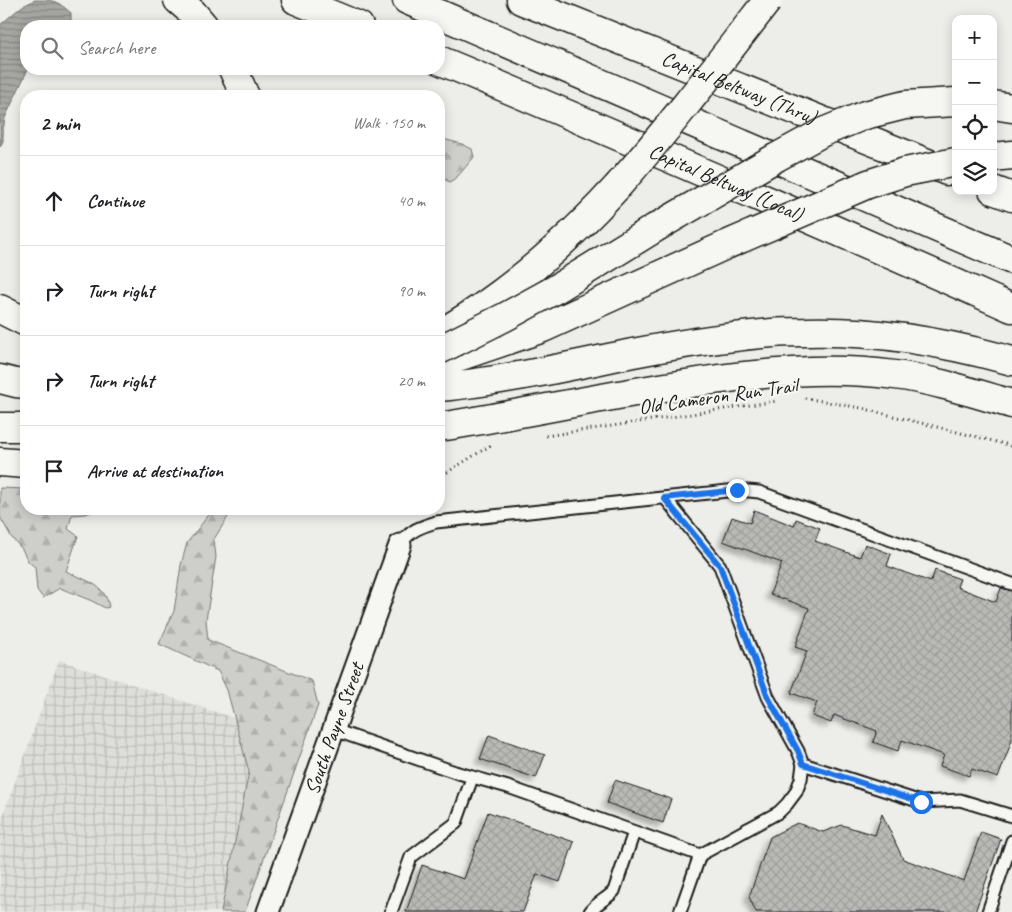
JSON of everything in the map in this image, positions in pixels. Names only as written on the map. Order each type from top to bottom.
[{"type":"highway","points":[[178,0],[199,20]]},
{"type":"highway","points":[[296,0],[344,20]]},
{"type":"highway","points":[[408,0],[1012,260]]},
{"type":"highway","name":"Capital Beltway (Thru)","points":[[521,0],[952,173]]},
{"type":"highway","points":[[445,330],[499,296],[548,255],[601,205],[655,143],[768,0]]},
{"type":"highway","name":"Capital Beltway (Local)","points":[[445,63],[839,231],[1012,308]]},
{"type":"highway","points":[[236,75],[243,90]]},
{"type":"highway","points":[[445,347],[556,289],[655,228],[823,132],[865,115],[905,105],[952,102]]},
{"type":"highway","points":[[997,106],[1012,108]]},
{"type":"highway","points":[[997,157],[1012,155]]},
{"type":"highway","points":[[445,360],[542,328],[726,245],[868,184],[905,172],[952,163]]},
{"type":"highway","points":[[997,192],[1012,198]]},
{"type":"highway","points":[[0,309],[20,319]]},
{"type":"highway","points":[[445,386],[538,373],[635,353],[718,339],[774,333],[827,331],[887,335],[947,344],[1012,361]]},
{"type":"highway","points":[[445,426],[633,391],[720,378],[779,372],[836,370],[896,375],[1012,404]]},
{"type":"highway","points":[[0,380],[20,383]]},
{"type":"highway","points":[[0,427],[20,427]]},
{"type":"highway","points":[[0,462],[20,464]]},
{"type":"street","name":"South Payne Street","points":[[268,912],[400,545]]},
{"type":"lane","points":[[400,545],[413,530],[436,522],[737,490],[759,492],[1012,584]]},
{"type":"lane","points":[[664,498],[720,566],[768,697],[798,751],[803,764],[801,779],[796,792],[779,812],[700,855],[680,912]]},
{"type":"lane","points":[[334,730],[472,778],[508,786],[700,855]]},
{"type":"lane","points":[[803,764],[921,802],[960,800],[1012,816]]},
{"type":"lane","points":[[391,912],[411,857],[456,823],[472,778]]},
{"type":"lane","points":[[590,912],[614,891],[634,832]]},
{"type":"lane","points":[[988,912],[1012,841]]},
{"type":"path","name":"Old Cameron Run Trail","points":[[799,397],[861,408],[1012,447]]},
{"type":"path","name":"Old Cameron Run Trail","points":[[540,437],[780,400]]},
{"type":"path","points":[[445,475],[492,444]]},
{"type":"shaded area","points":[[35,0],[51,1],[62,5],[71,13],[71,20],[20,20],[20,75],[25,75],[5,118],[3,141],[0,147],[0,25],[21,7]]},
{"type":"shaded area","points":[[59,660],[234,718],[249,772],[221,912],[0,912],[0,824]]},
{"type":"green space","points":[[445,140],[472,149],[474,157],[458,176],[450,182],[445,180]]},
{"type":"green space","points":[[0,488],[20,489],[20,515],[72,515],[68,529],[78,536],[66,571],[87,580],[99,588],[107,599],[109,607],[105,608],[60,588],[43,598],[37,590],[35,567],[28,561],[0,517]]},
{"type":"green space","points":[[209,515],[229,515],[214,539],[216,557],[206,620],[208,640],[312,681],[318,705],[245,912],[221,912],[249,772],[227,690],[218,671],[159,644],[174,611],[181,565],[187,543]]},
{"type":"building","points":[[754,510],[794,526],[796,519],[820,528],[815,541],[860,557],[865,544],[891,554],[887,566],[931,582],[935,570],[960,579],[957,587],[996,602],[1001,588],[1012,591],[1012,740],[998,778],[972,769],[969,776],[940,766],[944,755],[902,740],[898,751],[873,742],[877,731],[834,715],[831,723],[812,716],[817,702],[791,693],[807,651],[795,647],[809,608],[770,594],[782,563],[723,541],[732,517],[750,523]]},
{"type":"building","points":[[489,735],[545,755],[536,778],[480,759]]},
{"type":"building","points":[[615,780],[671,799],[663,823],[607,803]]},
{"type":"building","points":[[488,812],[574,842],[560,882],[537,874],[523,912],[406,912],[422,865],[464,879]]},
{"type":"building","points":[[882,814],[903,859],[964,881],[981,832],[1001,839],[975,912],[756,912],[749,897],[770,837],[797,823],[823,832],[842,825],[875,835]]},
{"type":"route","points":[[737,490],[664,498],[720,566],[768,697],[798,751],[803,764],[921,802]]}]
